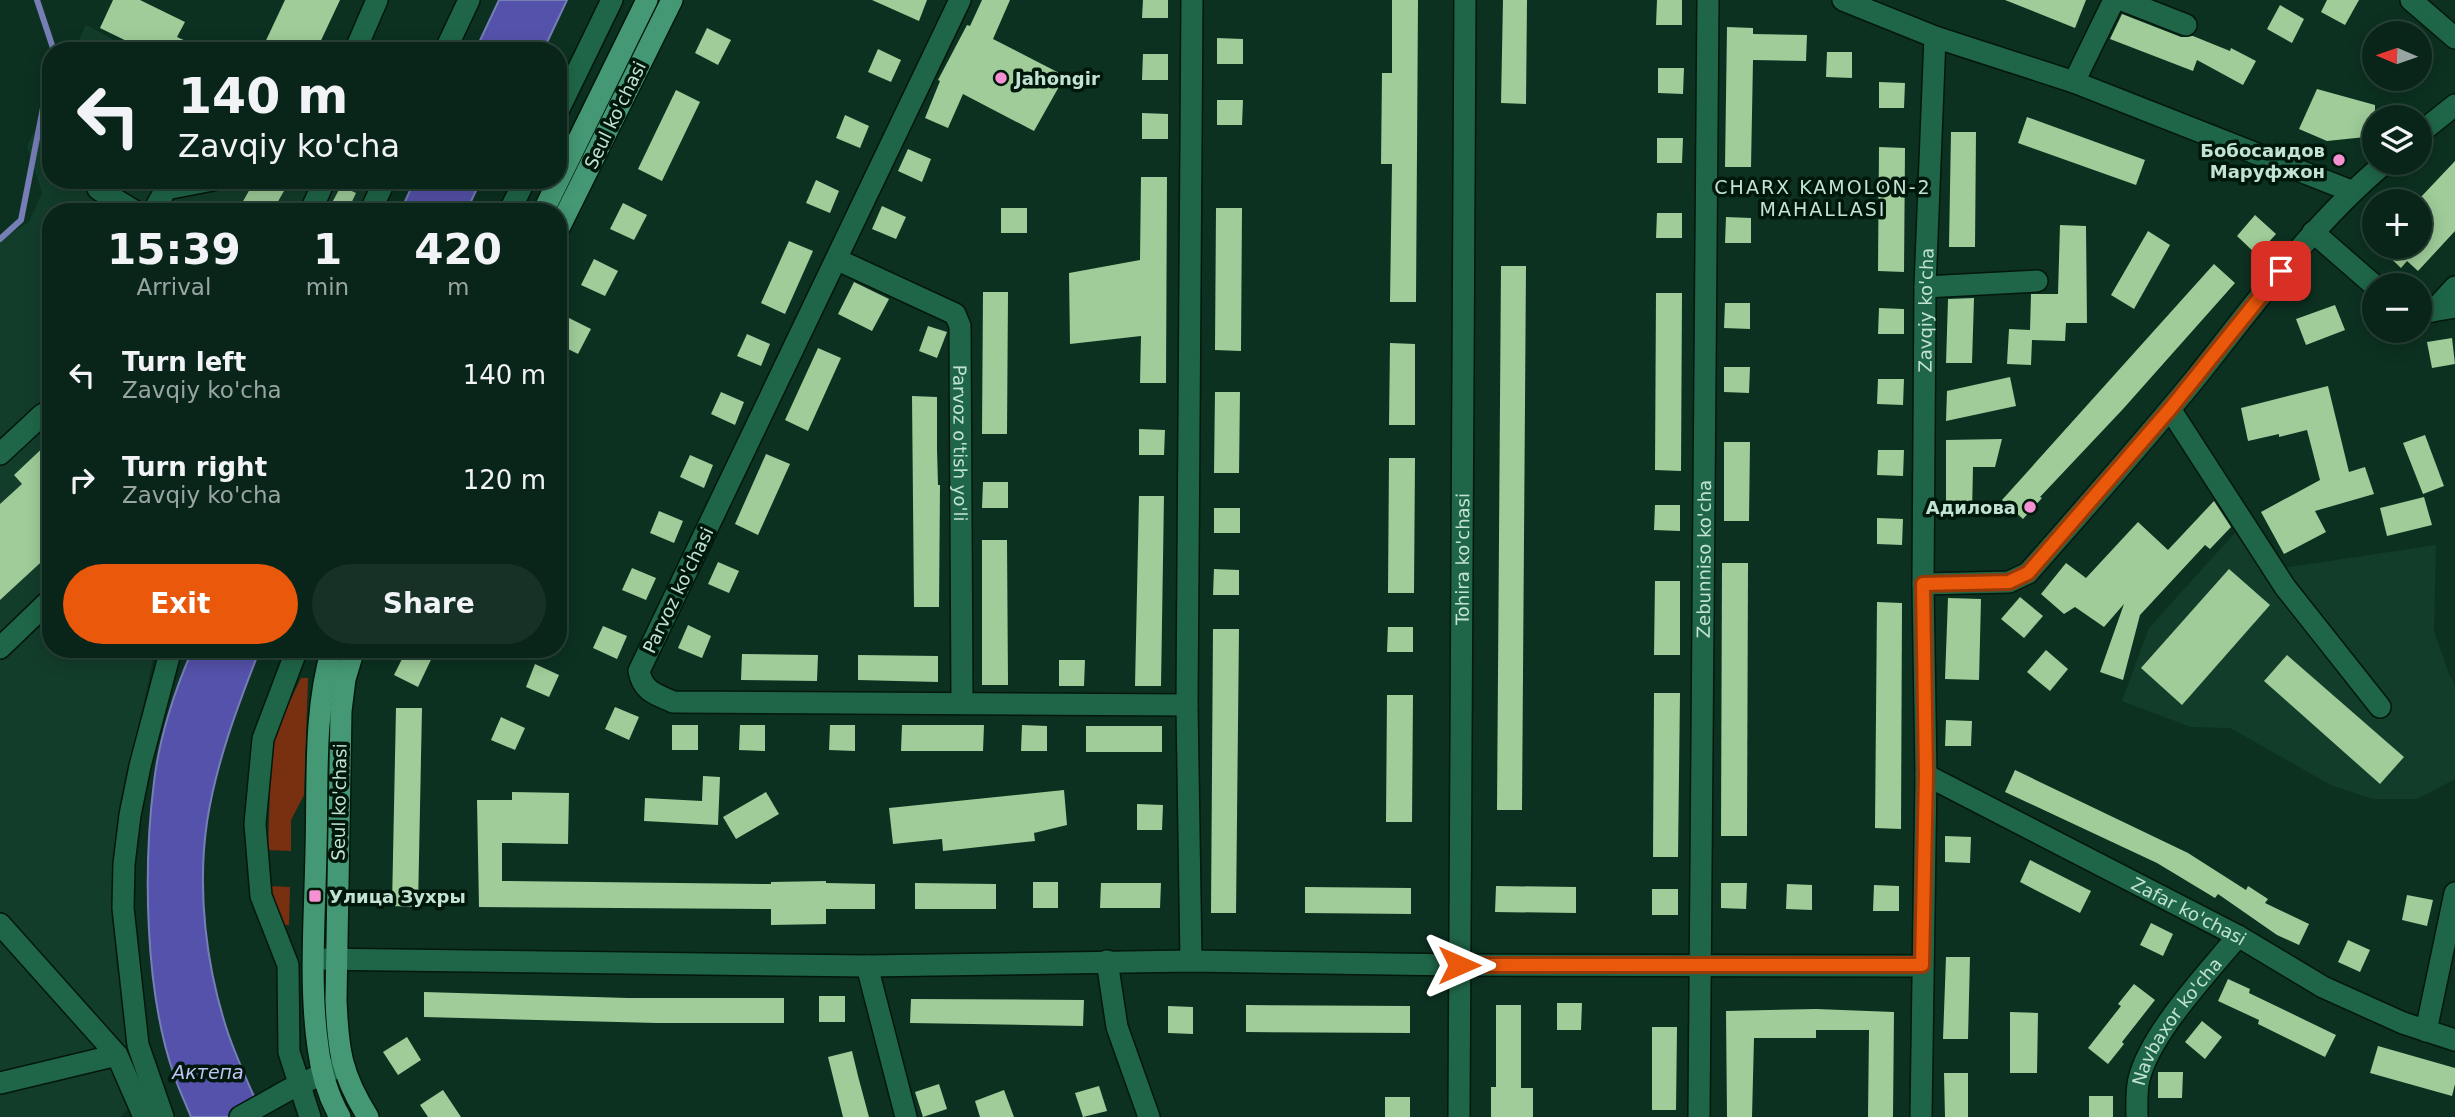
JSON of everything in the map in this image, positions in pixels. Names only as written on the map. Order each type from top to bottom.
[{"type":"main road","name":"Seul ko'chasi","points":[[567,163],[647,0]]},
{"type":"main road","name":"Seul ko'chasi","points":[[567,212],[672,0]]},
{"type":"main road","name":"Seul ko'chasi","points":[[330,658],[320,727],[325,959],[337,1028],[332,1100],[340,1117]]},
{"type":"main road","name":"Seul ko'chasi","points":[[325,959],[341,710],[351,658]]},
{"type":"main road","name":"Seul ko'chasi","points":[[333,1069],[354,1093],[368,1117]]},
{"type":"street","points":[[359,42],[377,0]]},
{"type":"street","points":[[449,42],[468,0]]},
{"type":"street","points":[[567,92],[612,0]]},
{"type":"street","name":"Parvoz ko'chasi","points":[[960,0],[838,260],[639,671],[641,683],[651,692],[673,702],[1187,705]]},
{"type":"street","points":[[1191,961],[1187,705],[1192,0]]},
{"type":"street","name":"Tohira ko'chasi","points":[[1458,1117],[1465,0]]},
{"type":"street","name":"Zebunniso ko'cha","points":[[1699,1117],[1708,0]]},
{"type":"street","points":[[1843,0],[1935,37],[2074,82],[2351,191]]},
{"type":"street","points":[[2074,82],[2114,0]]},
{"type":"street","points":[[2122,0],[2186,26]]},
{"type":"street","points":[[2411,0],[2455,38]]},
{"type":"street","name":"Zavqiy ko'cha","points":[[1921,1117],[1926,775],[1923,584],[1925,287],[1935,37]]},
{"type":"street","points":[[2432,123],[2455,105]]},
{"type":"street","points":[[1923,584],[2009,582],[2028,573],[2170,409],[2313,232],[2351,191],[2370,175]]},
{"type":"street","points":[[98,189],[121,203]]},
{"type":"street","points":[[2313,232],[2362,275]]},
{"type":"street","name":"Parvoz o'tish yo'li","points":[[838,260],[955,314],[960,326],[962,702]]},
{"type":"street","points":[[1925,287],[2037,281]]},
{"type":"street","points":[[2432,308],[2455,287]]},
{"type":"street","points":[[2432,311],[2455,307]]},
{"type":"street","points":[[2170,409],[2286,587],[2380,706]]},
{"type":"street","points":[[0,454],[42,415]]},
{"type":"street","points":[[0,648],[42,608]]},
{"type":"street","points":[[163,1117],[138,1045],[126,944],[124,886],[130,815],[169,658]]},
{"type":"street","points":[[294,658],[263,739],[255,824],[261,896],[288,965],[289,1052],[294,1087],[310,1117]]},
{"type":"street","name":"Zafar ko'chasi","points":[[1926,775],[2238,936],[2323,987],[2367,1008],[2455,1040]]},
{"type":"street","points":[[2426,1031],[2455,893]]},
{"type":"street","points":[[0,924],[117,1055],[144,1117]]},
{"type":"street","name":"Navbaxor ko'cha","points":[[2137,1117],[2138,1081],[2147,1058],[2175,1012],[2238,936]]},
{"type":"street","points":[[325,959],[867,966],[1107,961],[1459,965],[1922,965]]},
{"type":"street","points":[[1107,961],[1117,1027],[1149,1117]]},
{"type":"street","points":[[867,966],[906,1117]]},
{"type":"street","points":[[0,1083],[117,1055]]},
{"type":"street","points":[[240,1117],[333,1069]]},
{"type":"shaded area","points":[[86,25],[118,42],[78,42]]},
{"type":"shaded area","points":[[42,116],[42,189],[370,189],[364,203],[42,203],[42,658],[153,658],[118,827],[112,905],[117,967],[138,1084],[135,1103],[120,1117],[0,1117],[0,240],[29,222],[42,193],[27,146]]},
{"type":"shaded area","points":[[2242,525],[2283,568],[2436,545],[2434,631],[2455,684],[2455,779],[2417,799],[2373,799],[2331,785],[2230,728],[2191,727],[2122,701],[2149,628]]},
{"type":"shaded area","points":[[301,678],[308,678],[304,795],[291,820],[291,851],[268,850],[271,759],[275,732]]},
{"type":"shaded area","points":[[268,886],[290,887],[289,925],[280,925]]},
{"type":"water","points":[[499,0],[567,0],[547,42],[479,42]]},
{"type":"water","points":[[411,189],[477,189],[470,203],[404,203]]},
{"type":"water","name":"Актепа","points":[[189,658],[257,658],[222,756],[211,800],[204,848],[203,902],[209,955],[220,1008],[263,1117],[191,1117],[173,1072],[157,1004],[149,928],[148,852],[156,766],[180,680]]},
{"type":"building","points":[[113,0],[140,0],[185,22],[177,37],[188,42],[129,42],[100,28]]},
{"type":"building","points":[[285,0],[340,0],[320,42],[265,42]]},
{"type":"building","points":[[872,0],[927,0],[919,21]]},
{"type":"building","name":"Jahongir","points":[[982,0],[1010,0],[993,39],[1065,76],[1034,131],[963,94],[948,128],[925,118],[940,81],[938,80]]},
{"type":"building","points":[[1143,0],[1168,0],[1168,18],[1142,18]]},
{"type":"building","points":[[1392,0],[1418,0],[1416,302],[1390,302],[1392,164],[1381,164],[1382,73],[1392,73]]},
{"type":"building","points":[[1503,0],[1527,0],[1526,104],[1501,103]]},
{"type":"building","points":[[1657,0],[1682,0],[1682,25],[1656,25]]},
{"type":"building","points":[[2005,0],[2086,0],[2075,28]]},
{"type":"building","points":[[2327,0],[2359,0],[2345,25],[2321,12]]},
{"type":"building","points":[[2280,5],[2304,19],[2292,43],[2267,29]]},
{"type":"building","points":[[2122,14],[2181,37],[2193,36],[2230,51],[2231,48],[2256,61],[2243,85],[2197,60],[2193,71],[2110,39]]},
{"type":"building","points":[[1727,27],[1753,28],[1753,34],[1807,35],[1806,61],[1753,60],[1751,167],[1725,167]]},
{"type":"building","points":[[707,28],[731,40],[718,65],[695,53]]},
{"type":"building","points":[[1217,38],[1243,39],[1243,64],[1217,64]]},
{"type":"building","points":[[878,49],[901,60],[891,82],[868,72]]},
{"type":"building","points":[[1827,52],[1852,52],[1852,78],[1826,77]]},
{"type":"building","points":[[1143,54],[1168,54],[1168,80],[1142,80]]},
{"type":"building","points":[[1658,68],[1684,68],[1683,94],[1658,93]]},
{"type":"building","points":[[1879,82],[1905,83],[1904,108],[1879,108]]},
{"type":"building","points":[[2317,89],[2375,105],[2362,105],[2362,137],[2327,141],[2299,129]]},
{"type":"building","points":[[676,90],[700,102],[662,181],[638,169]]},
{"type":"building","points":[[1217,100],[1243,100],[1242,125],[1217,125]]},
{"type":"building","points":[[1142,113],[1168,114],[1168,139],[1142,139]]},
{"type":"building","points":[[845,115],[869,126],[860,148],[836,138]]},
{"type":"building","points":[[2027,117],[2145,160],[2136,185],[2018,143]]},
{"type":"building","points":[[1951,132],[1976,132],[1975,247],[1949,247]]},
{"type":"building","points":[[1657,138],[1683,138],[1682,163],[1657,163]]},
{"type":"building","points":[[1879,147],[1905,148],[1904,272],[1878,271]]},
{"type":"building","points":[[908,149],[931,159],[922,182],[898,171]]},
{"type":"building","points":[[2455,161],[2455,231],[2432,256],[2432,189],[2429,189]]},
{"type":"building","points":[[1141,177],[1167,177],[1166,383],[1140,383],[1141,336],[1070,344],[1069,273],[1140,260]]},
{"type":"building","points":[[816,180],[839,191],[830,213],[806,203]]},
{"type":"building","points":[[250,189],[284,191],[277,203],[242,203]]},
{"type":"building","points":[[339,189],[356,193],[351,203],[332,203]]},
{"type":"building","points":[[623,203],[647,215],[634,240],[610,229]]},
{"type":"building","points":[[882,206],[906,217],[896,239],[872,229]]},
{"type":"building","points":[[1001,208],[1027,208],[1027,233],[1001,233]]},
{"type":"building","points":[[1216,208],[1242,208],[1241,351],[1215,350]]},
{"type":"building","points":[[1657,213],[1682,213],[1682,238],[1656,238]]},
{"type":"building","points":[[2255,215],[2276,234],[2257,255],[2237,236]]},
{"type":"building","points":[[1726,217],[1751,218],[1751,243],[1725,243]]},
{"type":"building","points":[[2060,225],[2086,226],[2087,323],[2066,323],[2065,341],[2032,340],[2031,365],[2007,364],[2009,329],[2030,330],[2031,294],[2058,294]]},
{"type":"building","points":[[2148,231],[2170,245],[2134,309],[2111,295]]},
{"type":"building","points":[[789,241],[813,251],[785,314],[761,303]]},
{"type":"building","points":[[594,259],[618,271],[605,296],[581,285]]},
{"type":"building","points":[[2392,259],[2429,259],[2418,271],[2407,261],[2401,268]]},
{"type":"building","points":[[2214,264],[2235,283],[2023,519],[2002,500]]},
{"type":"building","points":[[1501,266],[1526,266],[1522,810],[1497,810]]},
{"type":"building","points":[[854,282],[889,299],[872,331],[838,314]]},
{"type":"building","points":[[983,292],[1008,292],[1007,434],[982,434]]},
{"type":"building","points":[[1656,293],[1682,293],[1681,471],[1655,470]]},
{"type":"building","points":[[1974,298],[1972,363],[1946,363],[1948,299]]},
{"type":"building","points":[[1725,303],[1750,303],[1750,329],[1724,328]]},
{"type":"building","points":[[2335,305],[2345,330],[2306,345],[2296,319]]},
{"type":"building","points":[[1879,308],[1904,309],[1904,334],[1878,334]]},
{"type":"building","points":[[567,317],[591,329],[578,354],[567,348]]},
{"type":"building","points":[[928,326],[947,332],[937,358],[919,351]]},
{"type":"building","points":[[747,334],[770,344],[761,366],[737,356]]},
{"type":"building","points":[[2452,338],[2455,364],[2432,368],[2427,343]]},
{"type":"building","points":[[1390,343],[1415,344],[1415,425],[1389,425]]},
{"type":"building","points":[[818,348],[841,358],[808,431],[785,420]]},
{"type":"building","points":[[1724,367],[1750,367],[1749,393],[1724,392]]},
{"type":"building","points":[[2010,377],[2016,406],[1946,421],[1947,391]]},
{"type":"building","points":[[1878,379],[1904,379],[1903,405],[1877,404]]},
{"type":"building","points":[[2328,386],[2349,472],[2365,467],[2374,494],[2315,511],[2326,532],[2284,554],[2261,512],[2320,480],[2307,430],[2248,441],[2241,408]]},
{"type":"building","points":[[721,392],[744,402],[735,425],[711,414]]},
{"type":"building","points":[[1215,392],[1240,392],[1239,473],[1214,473]]},
{"type":"building","points":[[912,396],[937,397],[940,485],[939,607],[914,607]]},
{"type":"building","points":[[1139,429],[1165,430],[1164,455],[1139,455]]},
{"type":"building","points":[[2425,435],[2444,486],[2423,494],[2403,443]]},
{"type":"building","points":[[2002,439],[1995,467],[1973,467],[1972,514],[1946,514],[1946,440]]},
{"type":"building","points":[[1724,442],[1750,442],[1749,521],[1724,521]]},
{"type":"building","points":[[42,449],[42,561],[0,600],[0,504],[22,484],[14,475]]},
{"type":"building","points":[[1878,450],[1904,450],[1903,476],[1877,475]]},
{"type":"building","points":[[766,454],[790,464],[758,535],[735,524]]},
{"type":"building","points":[[690,455],[713,465],[704,488],[680,477]]},
{"type":"building","points":[[1389,458],[1415,458],[1414,593],[1388,593]]},
{"type":"building","points":[[983,482],[1008,482],[1008,508],[982,508]]},
{"type":"building","points":[[1139,496],[1164,496],[1161,686],[1135,686]]},
{"type":"building","points":[[2424,497],[2432,525],[2387,536],[2380,508]]},
{"type":"building","points":[[2214,501],[2231,527],[2210,549],[2205,545],[2140,615],[2123,680],[2100,672],[2124,604],[2104,627],[2075,607],[2064,614],[2041,594],[2066,563],[2086,578],[2138,522],[2168,550]]},
{"type":"building","points":[[1655,505],[1680,505],[1680,531],[1654,530]]},
{"type":"building","points":[[1214,508],[1240,508],[1240,533],[1214,533]]},
{"type":"building","points":[[659,511],[683,521],[674,543],[650,533]]},
{"type":"building","points":[[1877,518],[1903,519],[1902,545],[1877,544]]},
{"type":"building","points":[[982,540],[1007,540],[1008,685],[982,685]]},
{"type":"building","points":[[718,562],[739,571],[729,593],[708,584]]},
{"type":"building","points":[[1722,563],[1748,563],[1747,836],[1721,836]]},
{"type":"building","points":[[632,568],[656,578],[646,600],[622,590]]},
{"type":"building","points":[[1214,569],[1239,570],[1239,595],[1213,595]]},
{"type":"building","points":[[2229,569],[2270,605],[2182,705],[2141,668]]},
{"type":"building","points":[[1655,581],[1680,581],[1680,655],[1654,655]]},
{"type":"building","points":[[2020,597],[2043,616],[2024,638],[2001,619]]},
{"type":"building","points":[[1948,598],[1981,599],[1979,680],[1945,679]]},
{"type":"building","points":[[1877,602],[1902,603],[1901,829],[1875,828]]},
{"type":"building","points":[[688,625],[711,636],[702,658],[678,648]]},
{"type":"building","points":[[603,626],[627,636],[617,659],[593,648]]},
{"type":"building","points":[[1388,627],[1413,627],[1413,652],[1387,652]]},
{"type":"building","points":[[1213,629],[1239,629],[1236,913],[1211,913]]},
{"type":"building","points":[[2046,650],[2068,669],[2050,691],[2027,672]]},
{"type":"building","points":[[742,654],[818,655],[817,681],[741,680]]},
{"type":"building","points":[[858,655],[938,656],[938,682],[858,680]]},
{"type":"building","points":[[2287,655],[2404,757],[2380,784],[2264,681]]},
{"type":"building","points":[[402,658],[432,658],[418,687],[394,675]]},
{"type":"building","points":[[1059,660],[1085,660],[1084,686],[1059,686]]},
{"type":"building","points":[[535,664],[559,675],[549,697],[526,687]]},
{"type":"building","points":[[1654,693],[1680,693],[1678,857],[1653,857]]},
{"type":"building","points":[[1387,695],[1413,695],[1412,822],[1386,822]]},
{"type":"building","points":[[615,707],[639,717],[629,740],[605,729]]},
{"type":"building","points":[[396,708],[422,708],[418,907],[392,906]]},
{"type":"building","points":[[501,717],[525,728],[515,750],[491,740]]},
{"type":"building","points":[[1946,720],[1972,721],[1971,746],[1945,746]]},
{"type":"building","points":[[672,725],[698,725],[698,750],[672,750]]},
{"type":"building","points":[[740,725],[765,725],[765,751],[739,750]]},
{"type":"building","points":[[830,725],[855,725],[855,751],[829,750]]},
{"type":"building","points":[[902,725],[984,725],[983,751],[901,751]]},
{"type":"building","points":[[1022,725],[1047,726],[1047,751],[1021,751]]},
{"type":"building","points":[[1086,726],[1162,726],[1162,752],[1086,752]]},
{"type":"building","points":[[2015,770],[2188,853],[2246,890],[2248,886],[2268,899],[2265,903],[2309,924],[2299,945],[2277,935],[2218,894],[2215,898],[2157,863],[2005,792]]},
{"type":"building","points":[[703,776],[720,777],[718,825],[644,821],[645,798],[702,801]]},
{"type":"building","points":[[1064,790],[1067,825],[1034,833],[1035,841],[943,851],[942,839],[893,844],[889,808]]},
{"type":"building","points":[[512,792],[569,793],[568,844],[502,843],[502,881],[771,884],[826,881],[875,884],[875,909],[826,909],[826,924],[771,925],[771,909],[479,907],[477,800],[512,800]]},
{"type":"building","points":[[766,792],[779,814],[736,839],[723,817]]},
{"type":"building","points":[[1137,804],[1163,805],[1162,830],[1137,830]]},
{"type":"building","points":[[1945,836],[1971,837],[1970,863],[1945,862]]},
{"type":"building","points":[[2030,860],[2091,891],[2080,913],[2020,882]]},
{"type":"building","points":[[1033,882],[1058,882],[1058,908],[1033,908]]},
{"type":"building","points":[[915,883],[996,884],[996,909],[915,909]]},
{"type":"building","points":[[1101,883],[1161,883],[1160,908],[1100,908]]},
{"type":"building","points":[[1721,883],[1747,883],[1746,909],[1721,908]]},
{"type":"building","points":[[1787,884],[1812,885],[1812,910],[1786,909]]},
{"type":"building","points":[[1874,885],[1899,886],[1899,911],[1873,911]]},
{"type":"building","points":[[1496,886],[1576,887],[1576,913],[1495,912]]},
{"type":"building","points":[[1305,887],[1411,888],[1411,914],[1305,913]]},
{"type":"building","points":[[1652,889],[1678,889],[1678,915],[1652,915]]},
{"type":"building","points":[[2407,895],[2433,900],[2427,926],[2402,920]]},
{"type":"building","points":[[2151,923],[2173,934],[2163,956],[2140,945]]},
{"type":"building","points":[[2348,940],[2370,950],[2360,972],[2338,962]]},
{"type":"building","points":[[1946,957],[1970,957],[1968,1039],[1943,1039]]},
{"type":"building","points":[[2228,979],[2250,989],[2249,993],[2336,1035],[2325,1057],[2258,1024],[2259,1020],[2218,1001]]},
{"type":"building","points":[[2134,984],[2155,1000],[2108,1064],[2088,1048],[2121,1006],[2118,1004]]},
{"type":"building","points":[[424,992],[628,998],[784,998],[784,1023],[657,1023],[424,1017]]},
{"type":"building","points":[[819,996],[845,996],[845,1022],[819,1022]]},
{"type":"building","points":[[911,999],[1084,1000],[1083,1026],[910,1023]]},
{"type":"building","points":[[1557,1003],[1582,1003],[1581,1030],[1557,1030]]},
{"type":"building","points":[[1246,1005],[1410,1006],[1410,1033],[1246,1032]]},
{"type":"building","points":[[1496,1005],[1521,1005],[1521,1088],[1533,1088],[1533,1117],[1491,1117],[1491,1087],[1496,1087]]},
{"type":"building","points":[[1168,1006],[1193,1007],[1193,1034],[1168,1033]]},
{"type":"building","points":[[1816,1009],[1894,1012],[1893,1117],[1868,1117],[1869,1030],[1816,1030],[1816,1038],[1754,1038],[1752,1117],[1727,1117],[1726,1011]]},
{"type":"building","points":[[2010,1012],[2038,1013],[2037,1073],[2010,1073]]},
{"type":"building","points":[[2202,1021],[2222,1037],[2205,1059],[2185,1042]]},
{"type":"building","points":[[1652,1027],[1677,1027],[1676,1110],[1652,1110]]},
{"type":"building","points":[[407,1037],[421,1060],[398,1075],[383,1052]]},
{"type":"building","points":[[2378,1046],[2455,1068],[2452,1096],[2370,1073]]},
{"type":"building","points":[[852,1051],[869,1117],[843,1117],[828,1057]]},
{"type":"building","points":[[2158,1072],[2183,1072],[2182,1098],[2158,1098]]},
{"type":"building","points":[[1944,1073],[1968,1073],[1968,1117],[1945,1117]]},
{"type":"building","points":[[939,1084],[947,1109],[923,1117],[915,1092]]},
{"type":"building","points":[[1099,1086],[1107,1111],[1083,1117],[1075,1093]]},
{"type":"building","points":[[443,1090],[461,1117],[428,1117],[420,1105]]},
{"type":"building","points":[[1004,1090],[1014,1117],[980,1117],[975,1101]]},
{"type":"building","points":[[2089,1096],[2113,1096],[2113,1117],[2089,1117]]},
{"type":"building","points":[[1385,1097],[1410,1097],[1410,1117],[1385,1117]]},
{"type":"waterway","points":[[37,0],[51,42]]},
{"type":"waterway","points":[[0,239],[21,220],[42,113]]},
{"type":"place","name":"Jahongir","points":[[1001,78]]},
{"type":"place","name":"Бобосаидов Маруфжон","points":[[2339,160]]},
{"type":"place","name":"Адилова","points":[[2030,507]]},
{"type":"place","name":"Улица Зухры","points":[[315,896]]},
{"type":"district","name":"CHARX KAMOLON-2 MAHALLASI","points":[[1823,198]]},
{"type":"route","points":[[1459,965],[1922,965],[1926,775],[1923,584],[2009,582],[2028,573],[2170,409],[2281,271]]}]
